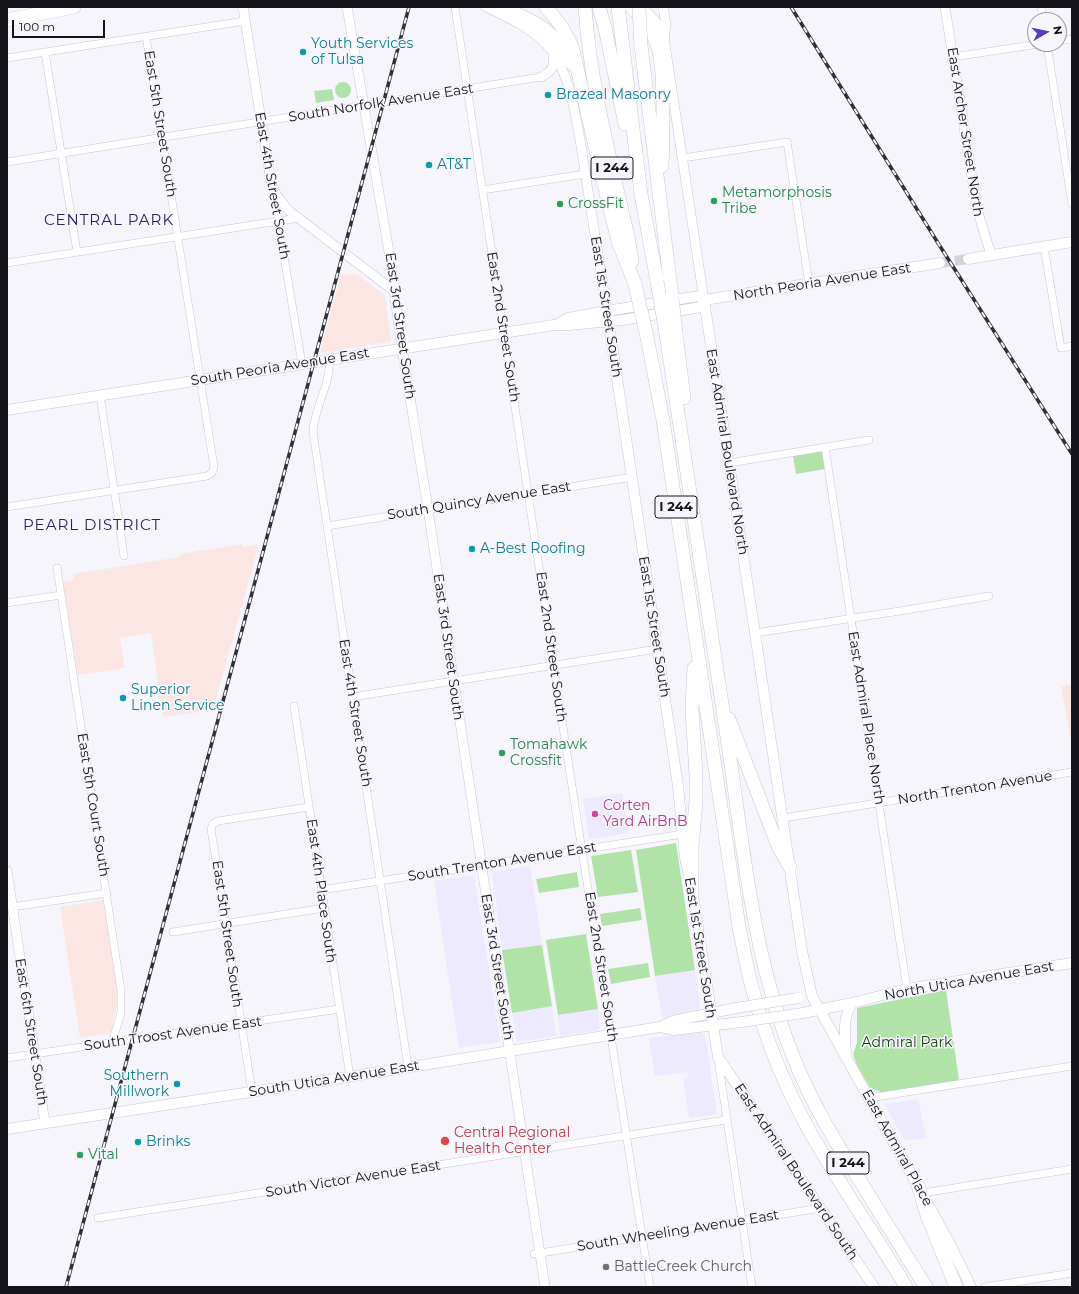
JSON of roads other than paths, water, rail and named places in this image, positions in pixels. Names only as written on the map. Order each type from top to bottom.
[{"type":"highway","points":[[7,20],[74,7]]},
{"type":"highway","points":[[501,7],[529,18],[549,32],[565,51],[581,81]]},
{"type":"highway","points":[[546,7],[562,27],[572,46],[618,241],[635,284]]},
{"type":"highway","name":"I 244","points":[[585,7],[590,60],[597,98],[628,237],[635,284],[663,420],[739,927],[752,987],[766,1034],[808,1128],[906,1287]]},
{"type":"highway","points":[[595,7],[597,98]]},
{"type":"highway","points":[[599,7],[605,28],[641,194],[663,280]]},
{"type":"highway","points":[[618,7],[641,194]]},
{"type":"highway","points":[[631,7],[647,24],[657,43],[662,62],[663,135],[660,208]]},
{"type":"highway","points":[[639,7],[641,46],[660,208],[663,280]]},
{"type":"highway","name":"I 244","points":[[663,280],[692,505],[757,938],[766,974],[783,1032],[793,1058],[821,1116],[926,1287]]},
{"type":"highway","points":[[692,889],[692,847],[696,801],[696,774],[692,709],[696,640]]},
{"type":"highway","points":[[721,698],[775,840],[790,867]]},
{"type":"highway","points":[[920,1189],[927,1215],[956,1287]]},
{"type":"main road","points":[[639,7],[655,21],[664,38]]},
{"type":"main road","points":[[968,259],[1072,242]]},
{"type":"main road","name":"North Peoria Avenue East","points":[[704,300],[940,263]]},
{"type":"main road","name":"South Peoria Avenue East","points":[[7,410],[554,324],[568,318],[608,316],[699,296],[704,300]]},
{"type":"main road","name":"East Admiral Boulevard North","points":[[704,300],[790,867]]},
{"type":"main road","name":"East 1st Street South","points":[[608,316],[678,786],[685,858],[692,889],[718,1057]]},
{"type":"main road","points":[[790,867],[802,951],[812,996],[820,1010]]},
{"type":"main road","name":"North Utica Avenue East","points":[[820,1010],[852,1004],[907,989],[1072,963]]},
{"type":"main road","name":"South Utica Avenue East","points":[[7,1129],[350,1077],[660,1027],[673,1021],[710,1012],[812,996]]},
{"type":"main road","points":[[846,1056],[845,1020],[846,1014],[852,1004]]},
{"type":"main road","name":"South Utica Avenue East","points":[[660,1027],[674,1030],[712,1026],[820,1010]]},
{"type":"main road","name":"East Admiral Place","points":[[820,1010],[949,1242],[971,1287]]},
{"type":"main road","name":"East Admiral Boulevard South","points":[[718,1057],[874,1287]]},
{"type":"street","name":"East 4th Street South","points":[[242,7],[302,364]]},
{"type":"street","name":"East 3rd Street South","points":[[347,7],[394,281],[402,348],[428,510],[525,1152],[537,1254],[545,1287]]},
{"type":"street","name":"East 2nd Street South","points":[[455,7],[466,90],[650,1287]]},
{"type":"street","name":"East 1st Street South","points":[[486,7],[529,30],[540,38],[552,50],[565,76],[580,143],[608,316]]},
{"type":"street","name":"East Admiral Boulevard North","points":[[663,7],[666,25],[664,38],[704,300]]},
{"type":"street","name":"East Archer Street North","points":[[944,7],[977,209],[991,255]]},
{"type":"street","points":[[7,58],[245,21]]},
{"type":"street","name":"East 5th Street South","points":[[115,490],[207,476],[212,473],[214,467],[146,36]]},
{"type":"street","points":[[952,57],[1027,46]]},
{"type":"street","points":[[541,77],[550,71],[553,65],[552,50]]},
{"type":"street","points":[[45,52],[77,252]]},
{"type":"street","points":[[1048,52],[1072,204]]},
{"type":"street","points":[[541,77],[565,76]]},
{"type":"street","name":"South Norfolk Avenue East","points":[[7,162],[541,77]]},
{"type":"street","points":[[683,158],[787,142],[809,284]]},
{"type":"street","points":[[482,190],[585,174]]},
{"type":"street","points":[[270,177],[278,199],[298,218],[394,291]]},
{"type":"street","points":[[7,263],[298,218]]},
{"type":"street","points":[[1044,247],[1061,348],[1072,346]]},
{"type":"street","name":"East 4th Street South","points":[[328,360],[330,370],[313,421],[313,432],[408,1067]]},
{"type":"street","points":[[100,395],[124,556]]},
{"type":"street","points":[[729,462],[869,440]]},
{"type":"street","name":"East Admiral Place North","points":[[825,447],[907,989]]},
{"type":"street","name":"South Quincy Avenue East","points":[[326,526],[632,477]]},
{"type":"street","points":[[7,507],[115,490]]},
{"type":"street","name":"East 5th Court South","points":[[57,568],[107,893],[122,1003],[121,1013],[112,1043]]},
{"type":"street","points":[[7,603],[61,595]]},
{"type":"street","points":[[755,633],[989,596]]},
{"type":"street","points":[[352,697],[657,649]]},
{"type":"street","name":"East 4th Place South","points":[[294,706],[350,1077]]},
{"type":"street","name":"North Trenton Avenue","points":[[782,818],[1072,772]]},
{"type":"street","name":"East 5th Street South","points":[[252,1092],[240,1024],[211,829],[213,824],[218,821],[309,807]]},
{"type":"street","name":"South Trenton Avenue East","points":[[321,890],[683,834]]},
{"type":"street","name":"East 6th Street South","points":[[7,871],[11,914],[45,1123]]},
{"type":"street","points":[[11,914],[107,893]]},
{"type":"street","points":[[173,932],[324,908]]},
{"type":"street","name":"South Troost Avenue East","points":[[7,1058],[339,1009]]},
{"type":"street","name":"East 1st Street South","points":[[718,1057],[726,1120],[752,1287]]},
{"type":"street","points":[[869,1098],[1072,1066]]},
{"type":"street","name":"South Victor Avenue East","points":[[98,1218],[726,1120]]},
{"type":"street","points":[[920,1189],[1072,1170]]},
{"type":"street","name":"South Wheeling Avenue East","points":[[537,1254],[821,1208]]},
{"type":"street","points":[[985,1287],[1072,1273]]},
{"type":"tunnel","points":[[940,263],[968,259]]},
{"type":"railway","points":[[66,1287],[409,7]]},
{"type":"railway","points":[[791,7],[1072,454]]},
{"type":"place","name":"Youth Services of Tulsa","points":[[303,52]]},
{"type":"place","name":"Brazeal Masonry","points":[[548,95]]},
{"type":"place","name":"AT&T","points":[[429,165]]},
{"type":"place","name":"Metamorphosis Tribe","points":[[714,201]]},
{"type":"place","name":"CrossFit","points":[[560,204]]},
{"type":"place","name":"A-Best Roofing","points":[[472,549]]},
{"type":"place","name":"Superior Linen Service","points":[[123,698]]},
{"type":"place","name":"Tomahawk Crossfit","points":[[502,753]]},
{"type":"place","name":"Corten Yard AirBnB","points":[[595,814]]},
{"type":"place","name":"Southern Millwork","points":[[177,1084]]},
{"type":"place","name":"Central Regional Health Center","points":[[445,1141]]},
{"type":"place","name":"Brinks","points":[[138,1142]]},
{"type":"place","name":"Vital","points":[[80,1155]]},
{"type":"place","name":"BattleCreek Church","points":[[606,1267]]},
{"type":"district","name":"CENTRAL PARK","points":[[109,221]]},
{"type":"district","name":"PEARL DISTRICT","points":[[92,526]]},
{"type":"park label","name":"Admiral Park","points":[[907,1043]]}]
